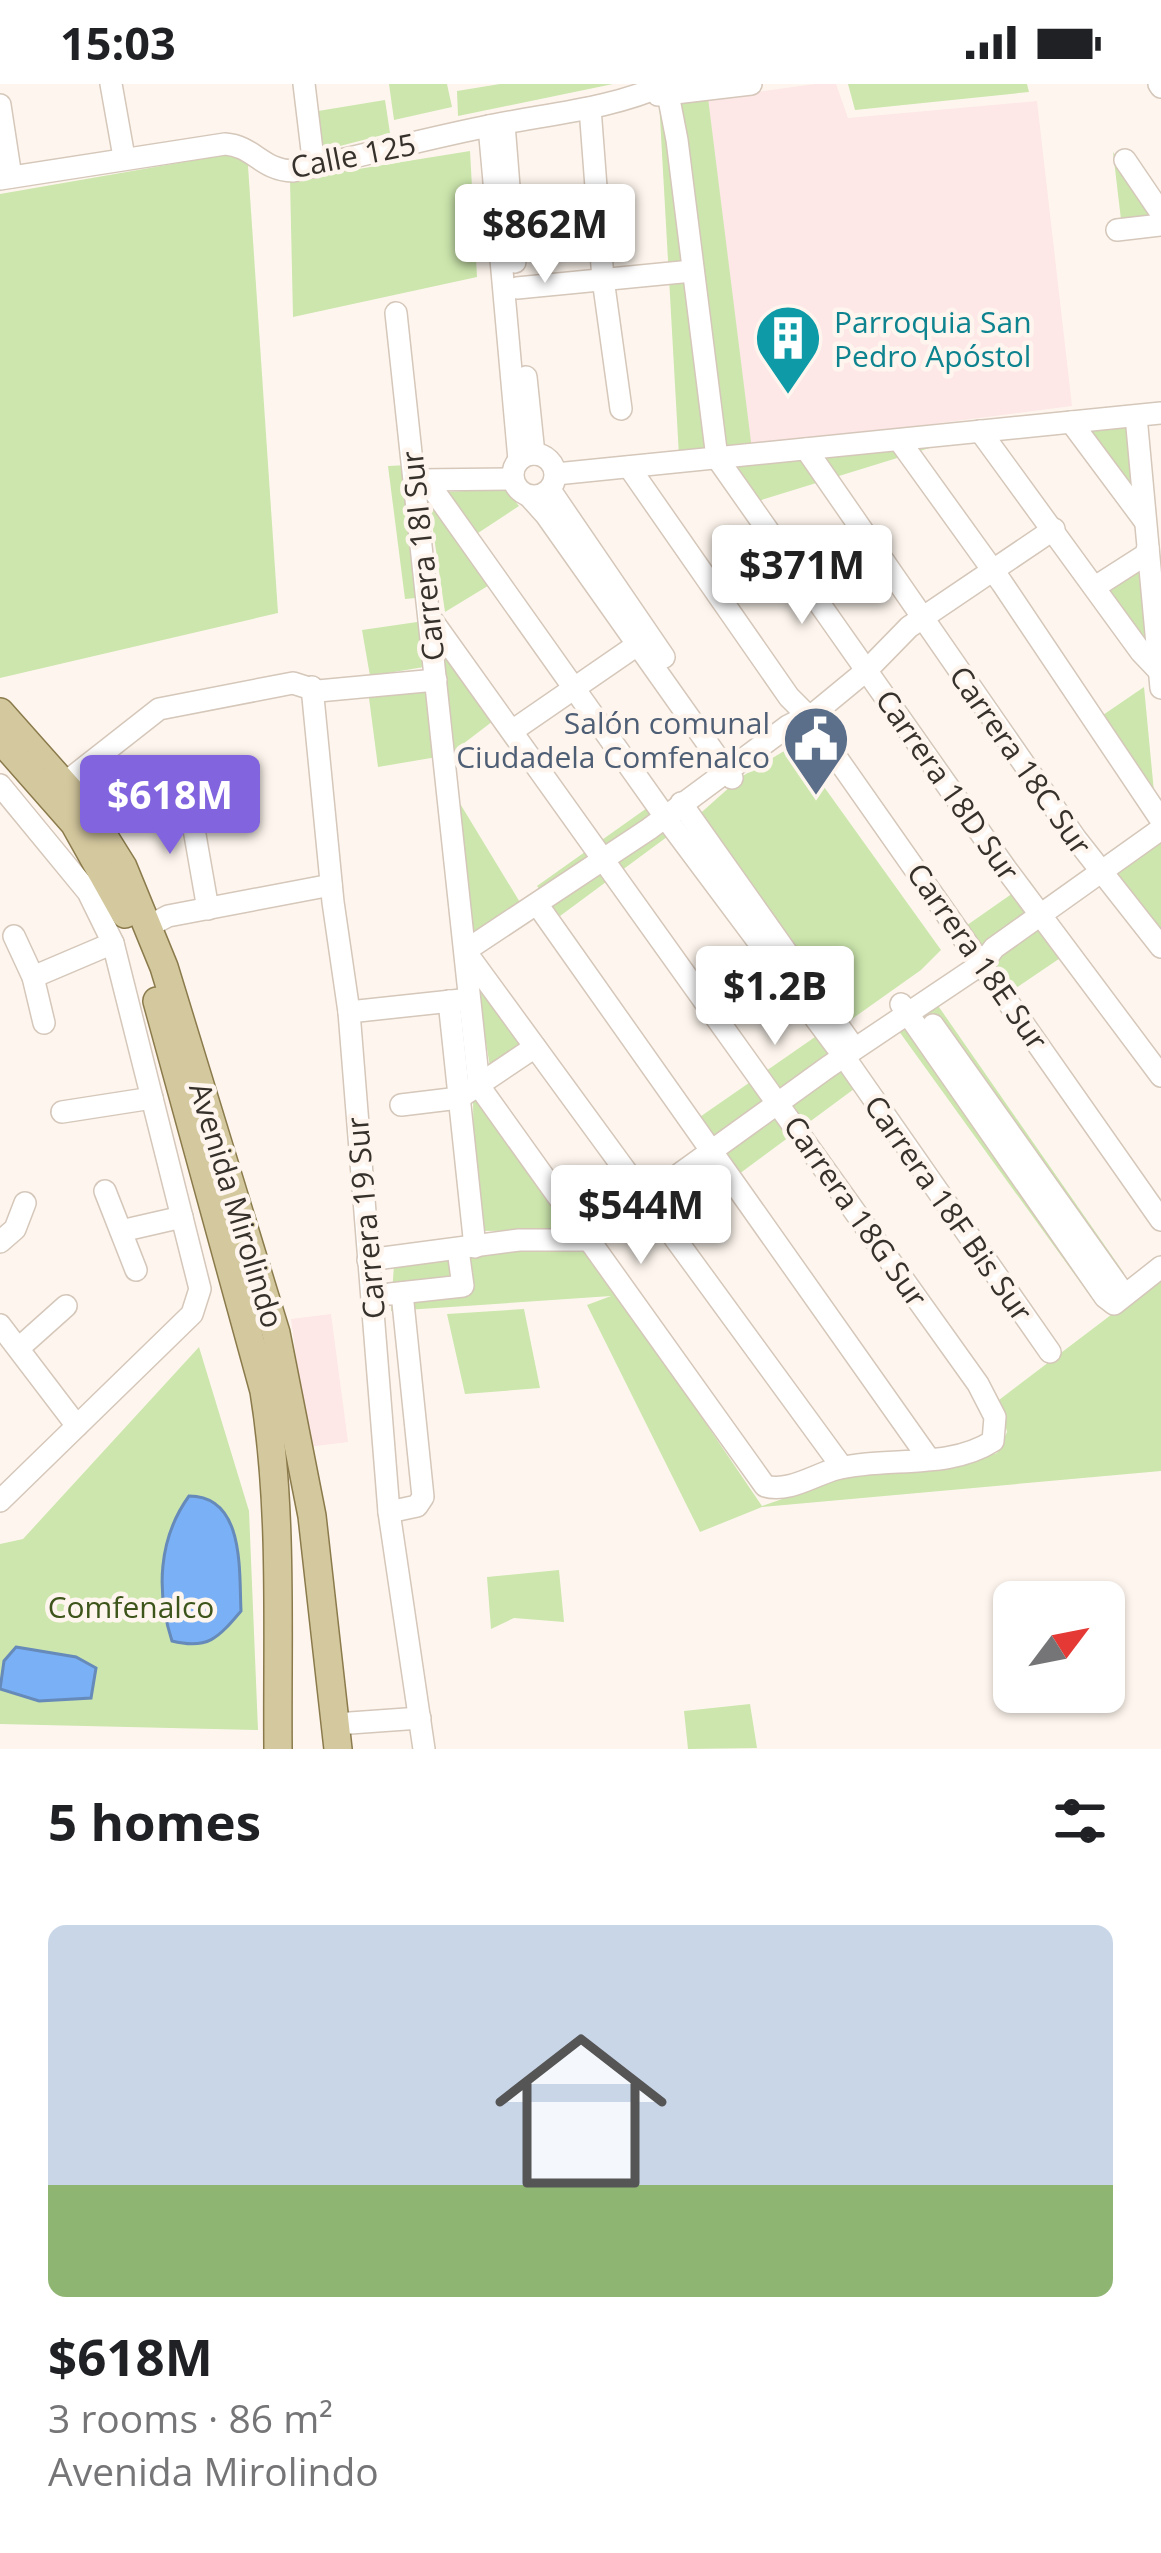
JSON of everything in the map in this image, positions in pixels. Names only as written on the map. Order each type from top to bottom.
[{"type":"main road","name":"Avenida Mirolindo","points":[[0,712],[66,782],[123,867],[149,926],[276,1333],[312,1516],[337,1737]]},
{"type":"main road","name":"Avenida Mirolindo","points":[[0,739],[74,823],[129,923],[155,994],[248,1323],[273,1457],[280,1644],[278,1749]]},
{"type":"street","points":[[111,84],[124,158]]},
{"type":"street","points":[[304,84],[314,166]]},
{"type":"street","name":"Calle 125","points":[[5,178],[230,144],[276,170],[314,166],[590,108],[667,87],[751,84]]},
{"type":"street","name":"Carrera 18D Sur","points":[[667,87],[717,458],[1040,915],[1161,1076]]},
{"type":"street","points":[[0,105],[5,178]]},
{"type":"street","points":[[590,108],[603,279],[621,410]]},
{"type":"street","points":[[496,125],[517,287],[519,490],[629,467],[1161,413]]},
{"type":"street","points":[[496,125],[522,464]]},
{"type":"street","name":"Carrera 18D Sur","points":[[677,140],[710,419]]},
{"type":"street","points":[[1126,160],[1161,213]]},
{"type":"street","points":[[1117,230],[1161,225]]},
{"type":"street","points":[[517,287],[692,271]]},
{"type":"street","name":"Carrera 18I Sur","points":[[396,313],[421,480],[429,616],[465,951],[459,1000],[459,1098],[466,1248]]},
{"type":"street","points":[[1136,416],[1161,688]]},
{"type":"street","points":[[1071,422],[1144,520],[1148,543]]},
{"type":"street","points":[[980,431],[1141,652],[1160,660]]},
{"type":"street","points":[[368,1260],[519,1240],[588,1240],[1161,824],[993,570],[898,440]]},
{"type":"street","name":"Carrera 18C Sur","points":[[806,449],[1100,872],[1161,946]]},
{"type":"street","points":[[421,480],[551,462],[545,487],[546,515],[637,645],[735,769]]},
{"type":"street","name":"Carrera 18E Sur","points":[[629,467],[1161,1220]]},
{"type":"street","name":"Carrera 18F Bis Sur","points":[[421,480],[843,1052],[1050,1352]]},
{"type":"street","points":[[545,487],[735,769]]},
{"type":"street","points":[[842,1467],[465,951],[670,817],[806,720],[922,618],[1054,529]]},
{"type":"street","points":[[1095,587],[1148,543]]},
{"type":"street","name":"Carrera 18G Sur","points":[[429,616],[986,1398],[995,1418],[993,1441],[962,1454],[929,1459]]},
{"type":"street","points":[[512,731],[637,645]]},
{"type":"street","points":[[66,782],[159,709],[293,682],[318,691],[436,680]]},
{"type":"street","name":"Carrera 19 Sur","points":[[312,687],[349,1012],[389,1512],[424,1749]]},
{"type":"street","points":[[0,785],[88,892],[113,943],[200,1289],[193,1314],[0,1501]]},
{"type":"street","points":[[188,795],[208,909]]},
{"type":"street","points":[[149,926],[168,916],[331,885]]},
{"type":"street","points":[[479,1085],[758,1480],[773,1489],[782,1488],[842,1467],[929,1459],[537,904]]},
{"type":"street","points":[[14,936],[33,977],[44,1023]]},
{"type":"street","points":[[33,977],[113,943]]},
{"type":"street","points":[[349,1012],[459,1000]]},
{"type":"street","name":"Carrera 18I Sur","points":[[459,1000],[479,1085]]},
{"type":"street","points":[[910,1005],[1119,1299],[1161,1267]]},
{"type":"street","points":[[401,1105],[459,1098],[535,1047]]},
{"type":"street","points":[[62,1112],[152,1098]]},
{"type":"street","points":[[105,1190],[136,1270]]},
{"type":"street","points":[[0,1242],[15,1229],[25,1203]]},
{"type":"street","points":[[121,1231],[182,1217]]},
{"type":"street","points":[[371,1295],[463,1286],[466,1248]]},
{"type":"street","points":[[389,1512],[417,1506],[423,1497],[402,1293]]},
{"type":"street","points":[[19,1348],[66,1306]]},
{"type":"street","points":[[0,1325],[77,1426]]},
{"type":"street","points":[[337,1737],[420,1718]]},
{"type":"shaded area","points":[[836,84],[848,118],[1037,101],[1072,406],[732,450],[684,102]]},
{"type":"shaded area","points":[[331,1314],[348,1442],[308,1447],[291,1319]]},
{"type":"green space","points":[[389,84],[447,84],[452,107],[394,120]]},
{"type":"green space","points":[[500,84],[613,84],[458,116],[457,91]]},
{"type":"green space","points":[[848,84],[1027,84],[1029,92],[855,110]]},
{"type":"green space","points":[[707,90],[752,450],[679,456],[659,100]]},
{"type":"green space","points":[[385,100],[390,133],[317,152],[312,112]]},
{"type":"green space","points":[[247,151],[278,613],[0,678],[0,194]]},
{"type":"green space","points":[[470,151],[477,277],[293,317],[290,180]]},
{"type":"green space","points":[[1113,152],[1161,221],[1122,228]]},
{"type":"green space","points":[[1126,417],[1142,513],[1081,422]]},
{"type":"green space","points":[[962,438],[755,502],[729,465]]},
{"type":"green space","points":[[409,465],[425,597],[405,599],[388,466]]},
{"type":"green space","points":[[505,489],[519,506],[475,535],[445,492]]},
{"type":"green space","points":[[428,496],[491,584],[445,612]]},
{"type":"green space","points":[[1146,556],[1150,654],[1102,587]]},
{"type":"green space","points":[[424,621],[424,667],[370,676],[362,630]]},
{"type":"green space","points":[[438,638],[493,721],[446,757]]},
{"type":"green space","points":[[1144,687],[1154,792],[1103,715]]},
{"type":"green space","points":[[434,689],[437,757],[378,767],[369,698]]},
{"type":"green space","points":[[794,745],[941,950],[921,970],[842,1026],[694,819],[741,777]]},
{"type":"green space","points":[[453,792],[521,904],[472,937]]},
{"type":"green space","points":[[654,803],[675,831],[560,916],[537,886]]},
{"type":"green space","points":[[1161,833],[1161,941],[1110,869]]},
{"type":"green space","points":[[1030,881],[1075,948],[1010,992],[963,928]]},
{"type":"green space","points":[[474,968],[532,1045],[491,1073]]},
{"type":"green space","points":[[932,997],[1124,1273],[1093,1300],[893,1023]]},
{"type":"green space","points":[[815,1037],[854,1089],[735,1177],[694,1121]]},
{"type":"green space","points":[[473,1090],[575,1230],[474,1231]]},
{"type":"green space","points":[[501,1245],[586,1247],[762,1506],[846,1477],[952,1468],[997,1453],[1007,1432],[999,1400],[1161,1277],[1161,1471],[762,1507],[700,1532],[587,1305],[611,1296],[391,1311],[394,1264]]},
{"type":"green space","points":[[524,1309],[540,1388],[465,1394],[447,1314]]},
{"type":"green space","name":"Comfenalco","points":[[199,1347],[249,1511],[258,1730],[0,1724],[0,1544],[23,1539]]},
{"type":"green space","points":[[559,1570],[564,1622],[514,1618],[491,1629],[487,1577]]},
{"type":"green space","points":[[750,1704],[757,1748],[688,1749],[684,1711]]},
{"type":"water","points":[[189,1496],[207,1499],[230,1522],[240,1576],[241,1611],[219,1635],[195,1644],[172,1641],[162,1585],[171,1530]]},
{"type":"water","points":[[16,1647],[76,1657],[96,1668],[91,1698],[39,1701],[0,1689],[4,1661]]},
{"type":"place","name":"Parroquia San Pedro Apóstol","points":[[788,397]]},
{"type":"place","name":"Salón comunal Ciudadela Comfenalco","points":[[816,798]]}]
